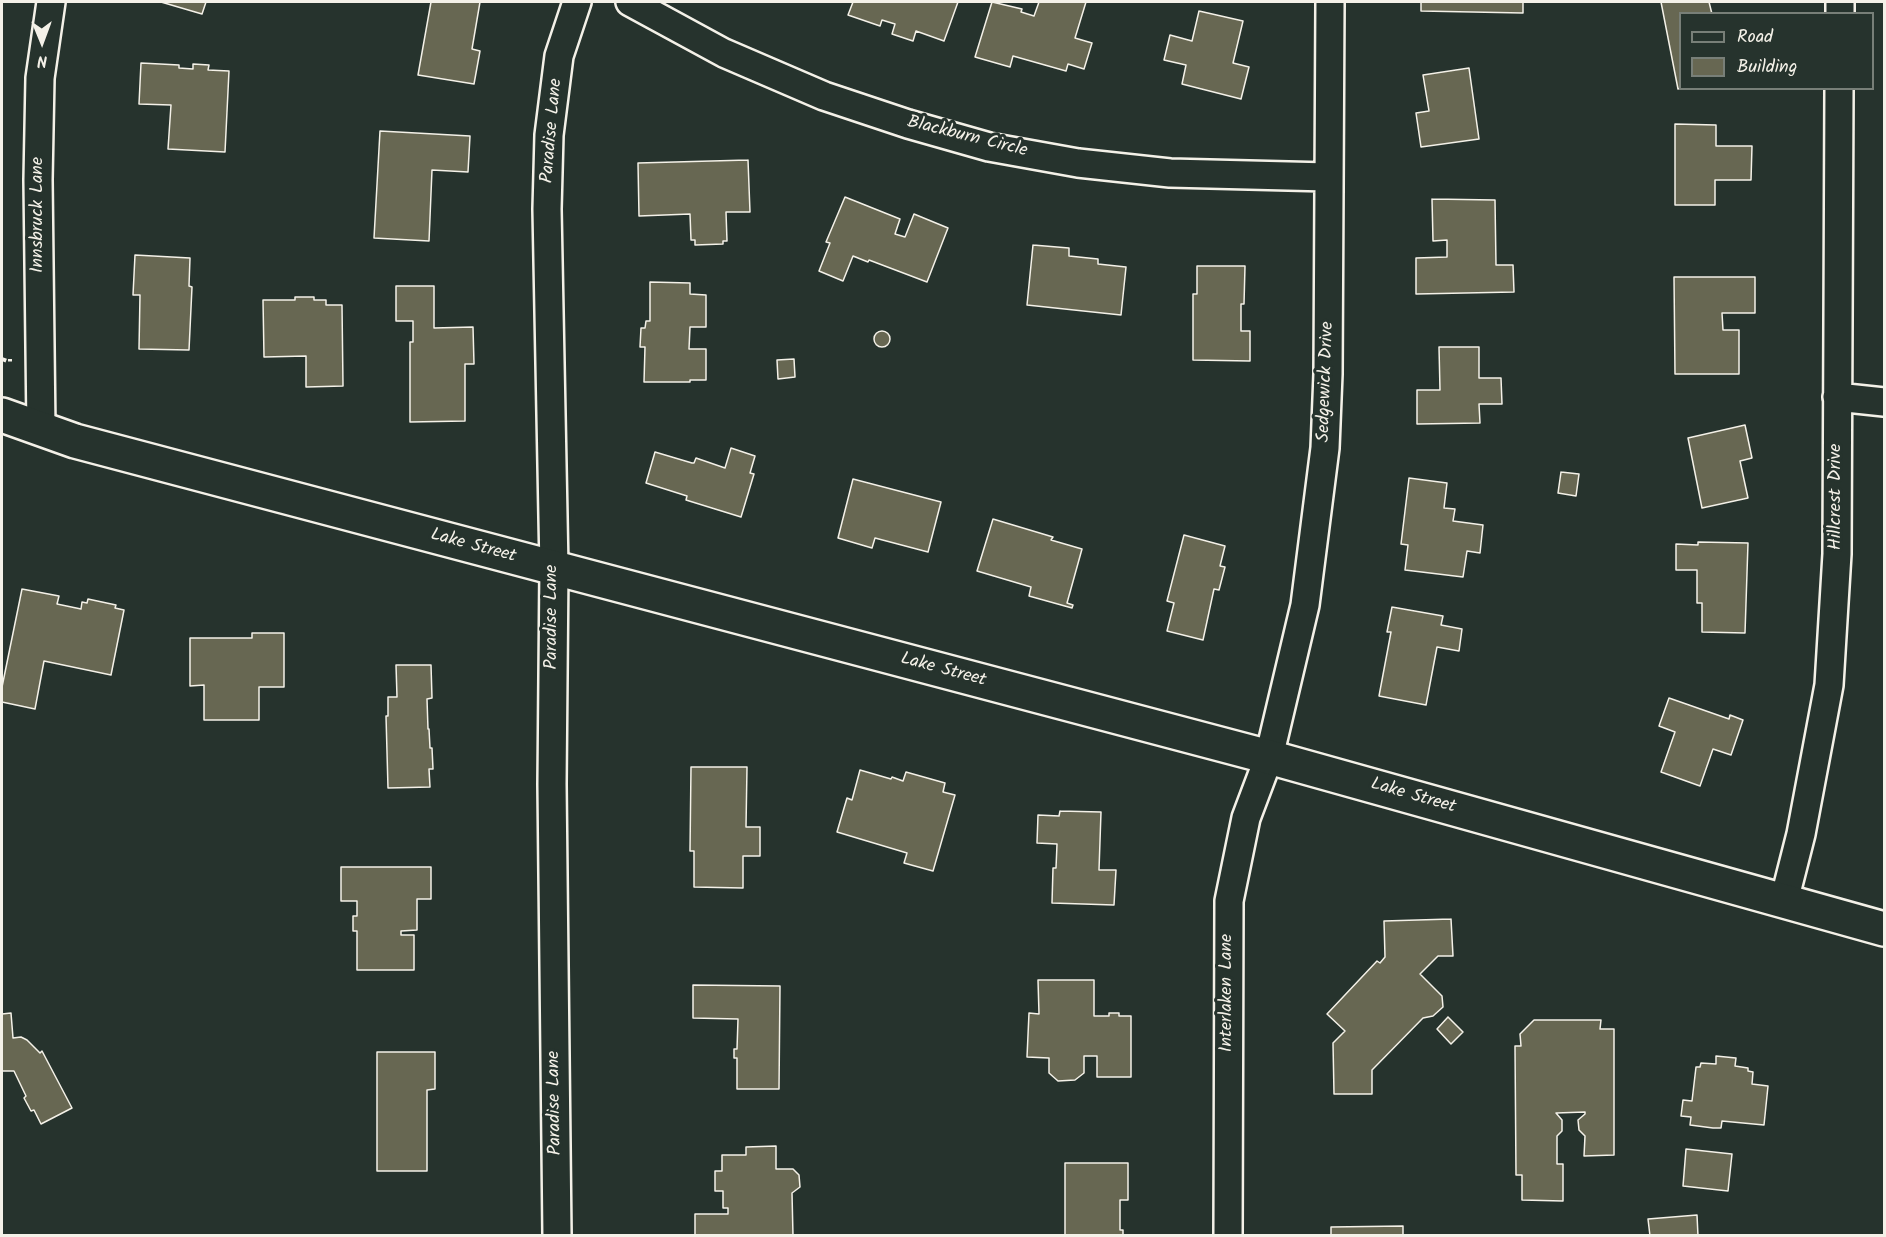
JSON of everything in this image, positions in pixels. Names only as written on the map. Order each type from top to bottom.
[{"type":"street","name":"Innsbruck Lane","points":[[41,429],[38,180],[40,78],[51,2]]},
{"type":"street","name":"Paradise Lane","points":[[557,1236],[552,784],[554,568],[547,210],[549,135],[559,56],[577,2]]},
{"type":"street","name":"Blackburn Circle","points":[[630,2],[724,53],[824,96],[908,124],[989,147],[1078,163],[1170,173],[1328,177]]},
{"type":"street","name":"Sedgewick Drive","points":[[1269,757],[1305,605],[1325,448],[1328,374],[1329,2]]},
{"type":"street","name":"Hillcrest Drive","points":[[1784,901],[1801,834],[1829,685],[1837,554],[1839,90]]},
{"type":"street","points":[[1837,397],[1884,402]]},
{"type":"street","name":"Lake Street","points":[[2,415],[75,441],[1269,757],[1884,929]]},
{"type":"street","name":"Interlaken Lane","points":[[1227,1236],[1229,901],[1246,818],[1269,757]]},
{"type":"building","points":[[161,2],[206,2],[202,14]]},
{"type":"building","points":[[431,2],[480,2],[472,49],[480,51],[474,84],[418,75]]},
{"type":"building","points":[[853,2],[958,2],[944,41],[916,31],[913,41],[892,34],[895,24],[882,20],[880,26],[848,15]]},
{"type":"building","points":[[992,2],[1022,9],[1021,12],[1034,16],[1039,2],[1086,2],[1075,38],[1092,43],[1084,69],[1068,64],[1066,71],[1013,56],[1010,67],[975,57]]},
{"type":"building","points":[[1421,2],[1523,2],[1523,13],[1421,11]]},
{"type":"building","points":[[1661,2],[1709,2],[1712,12],[1679,12],[1678,89]]},
{"type":"building","points":[[1199,11],[1243,21],[1233,63],[1249,67],[1241,99],[1182,84],[1186,65],[1164,60],[1170,35],[1192,41]]},
{"type":"building","points":[[141,63],[179,65],[179,68],[193,69],[193,64],[209,65],[208,70],[229,71],[225,152],[168,149],[171,105],[139,104]]},
{"type":"building","points":[[1469,68],[1479,139],[1421,147],[1416,113],[1429,111],[1423,75]]},
{"type":"building","points":[[1675,124],[1716,125],[1716,146],[1752,146],[1751,180],[1715,180],[1715,205],[1675,205]]},
{"type":"building","points":[[380,131],[470,136],[468,172],[432,170],[429,241],[374,238]]},
{"type":"building","points":[[748,160],[750,212],[726,212],[727,241],[723,241],[723,244],[695,245],[695,240],[691,240],[690,214],[639,216],[638,163]]},
{"type":"building","points":[[845,197],[900,219],[895,234],[905,237],[914,214],[948,228],[927,282],[853,256],[843,281],[819,271],[830,243],[826,242]]},
{"type":"building","points":[[1432,199],[1495,200],[1496,265],[1513,265],[1514,292],[1416,294],[1416,258],[1447,257],[1447,240],[1433,241]]},
{"type":"building","points":[[1033,245],[1069,248],[1069,256],[1098,259],[1098,264],[1126,267],[1121,315],[1027,305]]},
{"type":"building","points":[[135,255],[190,258],[189,286],[192,287],[189,350],[139,349],[140,295],[133,295]]},
{"type":"building","points":[[1197,266],[1245,266],[1241,331],[1250,331],[1250,361],[1193,360],[1193,294],[1197,294]]},
{"type":"building","points":[[1674,277],[1755,277],[1755,313],[1722,313],[1723,330],[1739,330],[1739,374],[1675,374]]},
{"type":"building","points":[[650,282],[690,283],[690,294],[706,295],[706,327],[690,327],[689,349],[706,349],[706,380],[644,382],[645,347],[640,347],[641,328],[645,328],[646,321],[650,321]]},
{"type":"building","points":[[396,286],[434,286],[434,328],[473,327],[474,364],[465,364],[465,421],[410,422],[410,342],[413,342],[413,321],[396,321]]},
{"type":"building","points":[[295,297],[314,297],[314,300],[326,300],[326,305],[342,305],[343,386],[306,387],[306,356],[264,357],[263,300],[295,300]]},
{"type":"building","points":[[879,331],[885,331],[890,339],[888,345],[879,347],[874,342],[874,336]]},
{"type":"building","points":[[1439,347],[1479,347],[1479,378],[1501,378],[1502,404],[1479,404],[1480,423],[1417,424],[1417,390],[1440,390]]},
{"type":"building","points":[[794,359],[795,377],[778,379],[777,360]]},
{"type":"building","points":[[1745,425],[1752,458],[1740,461],[1748,498],[1702,508],[1688,438]]},
{"type":"building","points":[[731,448],[755,456],[750,473],[754,474],[741,517],[686,500],[687,496],[646,483],[655,452],[692,463],[696,458],[725,468]]},
{"type":"building","points":[[1561,472],[1579,474],[1576,496],[1558,493]]},
{"type":"building","points":[[1409,478],[1447,483],[1444,508],[1455,509],[1453,521],[1483,525],[1480,553],[1467,551],[1463,577],[1405,570],[1408,545],[1401,544]]},
{"type":"building","points":[[853,479],[941,502],[928,552],[875,538],[872,548],[838,538]]},
{"type":"building","points":[[993,519],[1053,537],[1051,540],[1082,549],[1067,603],[1073,605],[1072,608],[1029,596],[1031,587],[977,571]]},
{"type":"building","points":[[1184,535],[1225,546],[1220,566],[1225,567],[1219,590],[1214,589],[1203,640],[1167,631],[1174,603],[1167,601]]},
{"type":"building","points":[[1698,542],[1748,543],[1745,633],[1702,632],[1702,603],[1697,603],[1697,570],[1676,570],[1676,544],[1698,545]]},
{"type":"building","points":[[22,589],[59,596],[57,604],[81,609],[82,602],[87,603],[88,599],[116,605],[115,608],[124,610],[111,675],[44,661],[35,709],[2,702],[2,687]]},
{"type":"building","points":[[1392,607],[1443,616],[1441,625],[1462,629],[1459,651],[1437,647],[1426,705],[1379,696],[1391,632],[1387,632]]},
{"type":"building","points":[[252,633],[284,633],[284,687],[259,687],[259,720],[204,720],[204,685],[190,686],[190,638],[252,638]]},
{"type":"building","points":[[396,665],[431,665],[432,698],[427,699],[433,769],[429,769],[430,787],[388,788],[386,716],[388,716],[388,697],[397,697]]},
{"type":"building","points":[[1669,698],[1729,719],[1730,715],[1743,720],[1731,755],[1713,749],[1700,786],[1661,772],[1675,732],[1659,726]]},
{"type":"building","points":[[691,767],[747,767],[746,827],[760,827],[760,856],[743,856],[743,888],[694,887],[694,851],[690,851]]},
{"type":"building","points":[[860,770],[903,781],[906,772],[945,783],[943,792],[955,795],[933,871],[904,863],[907,853],[837,832],[847,798],[852,800]]},
{"type":"building","points":[[1060,811],[1101,812],[1099,870],[1116,870],[1114,905],[1052,903],[1053,868],[1056,868],[1057,844],[1037,843],[1038,815],[1059,816]]},
{"type":"building","points":[[341,867],[431,867],[431,899],[417,899],[417,930],[401,931],[401,935],[414,935],[414,970],[357,970],[357,931],[353,931],[353,916],[357,916],[357,901],[341,901]]},
{"type":"building","points":[[1451,919],[1453,956],[1438,956],[1420,974],[1442,996],[1443,1007],[1433,1016],[1423,1018],[1372,1070],[1372,1094],[1334,1094],[1333,1043],[1345,1031],[1327,1014],[1377,961],[1380,963],[1385,957],[1384,921]]},
{"type":"building","points":[[1038,980],[1094,980],[1094,1016],[1119,1013],[1119,1016],[1131,1016],[1131,1077],[1097,1077],[1097,1056],[1084,1056],[1084,1073],[1075,1080],[1058,1081],[1049,1073],[1049,1058],[1027,1057],[1029,1013],[1039,1014]]},
{"type":"building","points":[[693,985],[780,986],[779,1089],[737,1089],[737,1058],[734,1058],[734,1049],[737,1049],[738,1019],[693,1018]]},
{"type":"building","points":[[11,1013],[13,1038],[21,1037],[40,1053],[42,1051],[72,1108],[41,1124],[34,1110],[31,1111],[24,1098],[26,1096],[14,1071],[2,1071],[2,1014]]},
{"type":"building","points":[[1448,1017],[1463,1032],[1451,1044],[1437,1029]]},
{"type":"building","points":[[1534,1020],[1601,1020],[1600,1029],[1614,1029],[1614,1155],[1584,1156],[1585,1136],[1579,1130],[1578,1120],[1585,1112],[1556,1113],[1562,1120],[1562,1131],[1557,1136],[1557,1164],[1563,1164],[1563,1201],[1522,1200],[1522,1175],[1516,1175],[1515,1046],[1521,1046],[1520,1034]]},
{"type":"building","points":[[377,1052],[435,1052],[435,1089],[427,1090],[427,1171],[377,1171]]},
{"type":"building","points":[[1716,1056],[1736,1058],[1735,1066],[1748,1068],[1748,1071],[1753,1072],[1752,1084],[1768,1086],[1764,1125],[1722,1121],[1721,1128],[1713,1128],[1690,1125],[1691,1117],[1681,1116],[1683,1100],[1692,1101],[1696,1067],[1700,1067],[1701,1063],[1716,1064]]},
{"type":"building","points":[[776,1146],[776,1169],[793,1169],[799,1175],[800,1187],[792,1193],[793,1236],[695,1236],[695,1214],[728,1214],[728,1208],[723,1208],[723,1191],[715,1191],[715,1171],[722,1171],[722,1155],[746,1155],[746,1147]]},
{"type":"building","points":[[1686,1149],[1732,1154],[1728,1191],[1683,1186]]},
{"type":"building","points":[[1065,1163],[1128,1163],[1128,1200],[1120,1200],[1120,1230],[1123,1230],[1123,1236],[1065,1236]]},
{"type":"building","points":[[1697,1215],[1698,1236],[1650,1236],[1648,1219]]},
{"type":"building","points":[[1403,1226],[1403,1236],[1331,1236],[1331,1227]]}]
